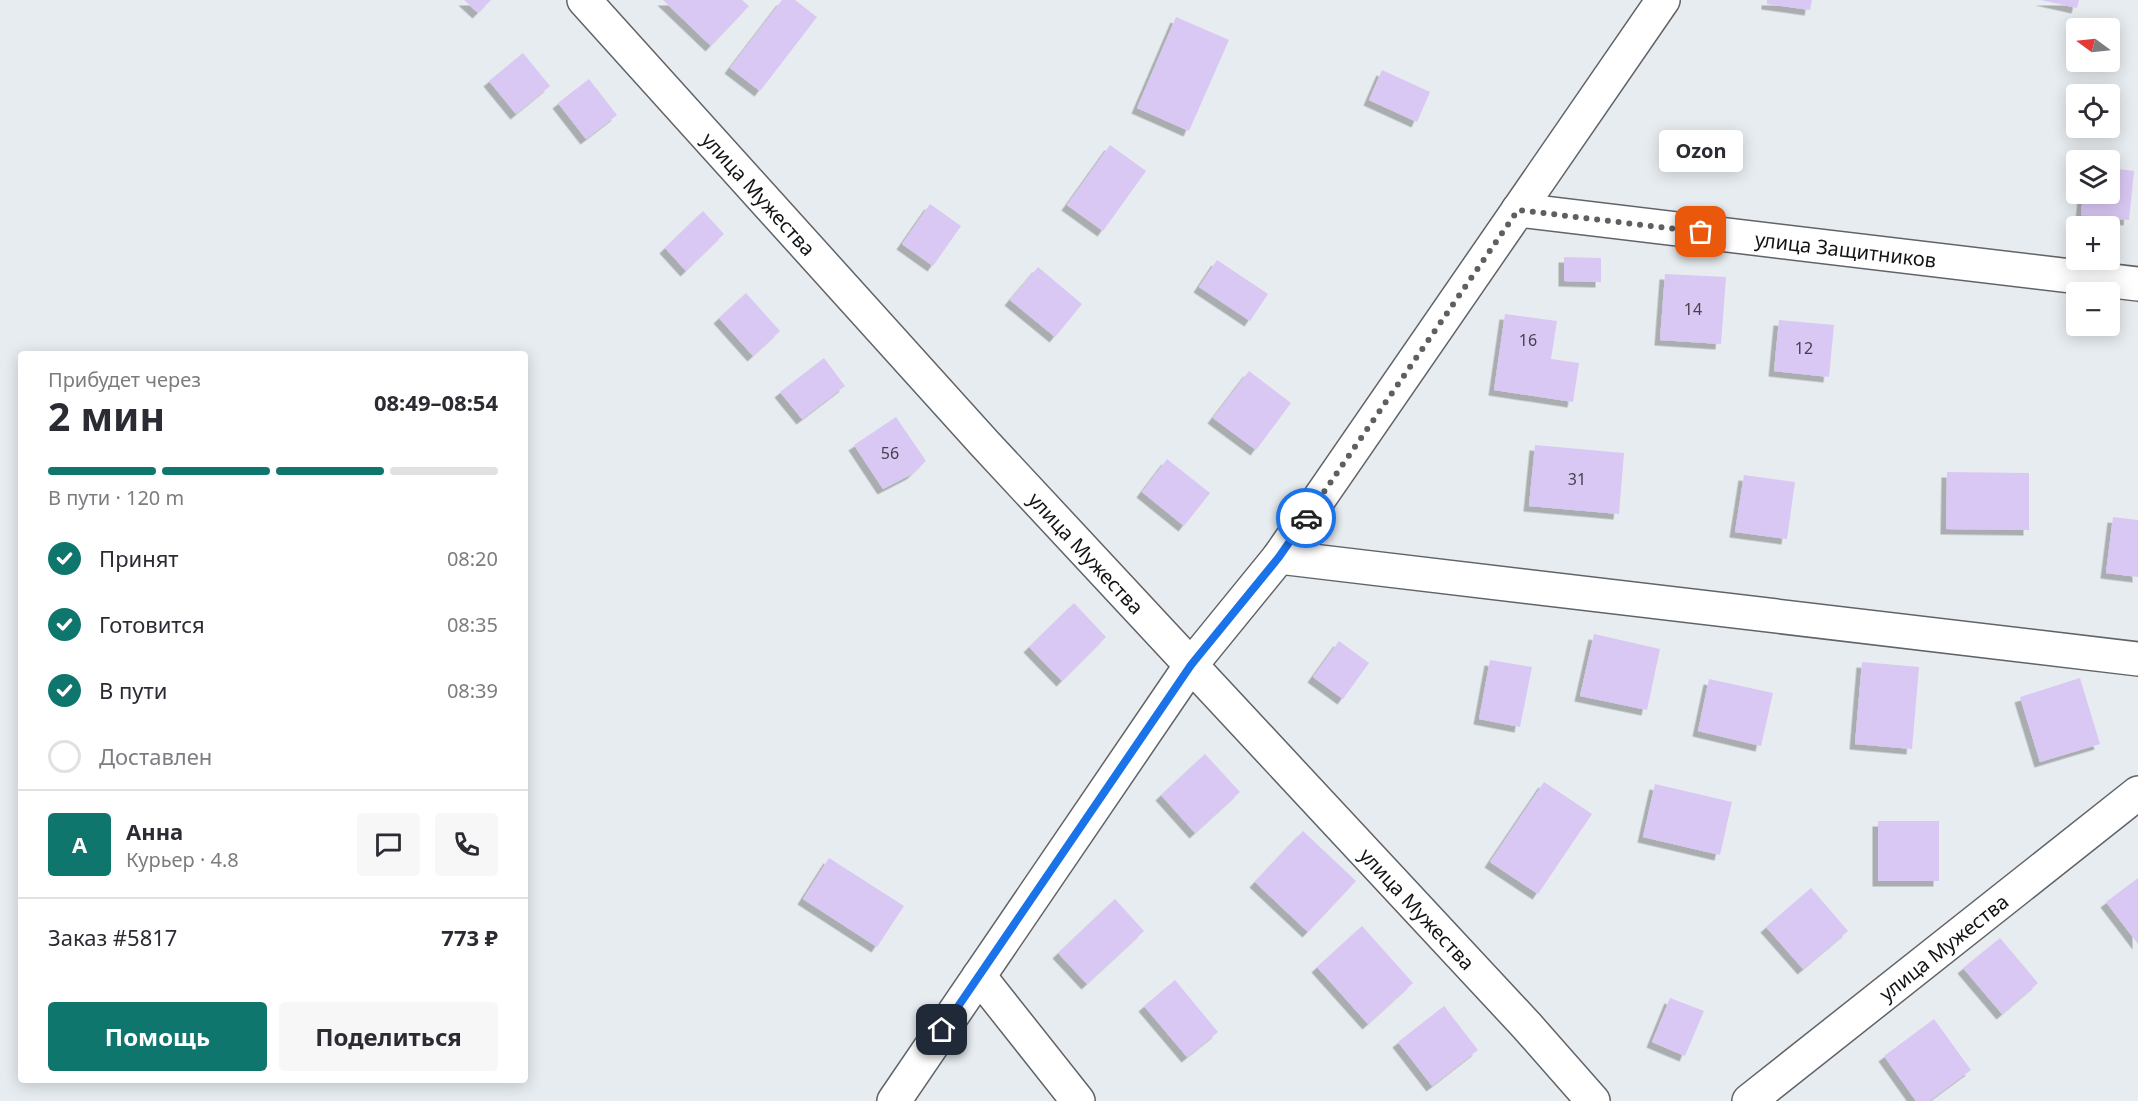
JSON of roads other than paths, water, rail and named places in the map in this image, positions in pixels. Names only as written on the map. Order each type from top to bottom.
[{"type":"street","name":"улица Мужества","points":[[584,0],[977,435],[1527,1026],[1593,1101]]},
{"type":"street","points":[[894,1101],[1191,665],[1279,557],[1663,0]]},
{"type":"street","name":"улица Защитников","points":[[1518,210],[2138,284]]},
{"type":"street","points":[[1279,557],[2138,659]]},
{"type":"street","name":"улица Мужества","points":[[1749,1101],[2138,793]]},
{"type":"street","points":[[979,976],[1078,1101]]},
{"type":"place","name":"Ozon","points":[[1701,232]]}]
